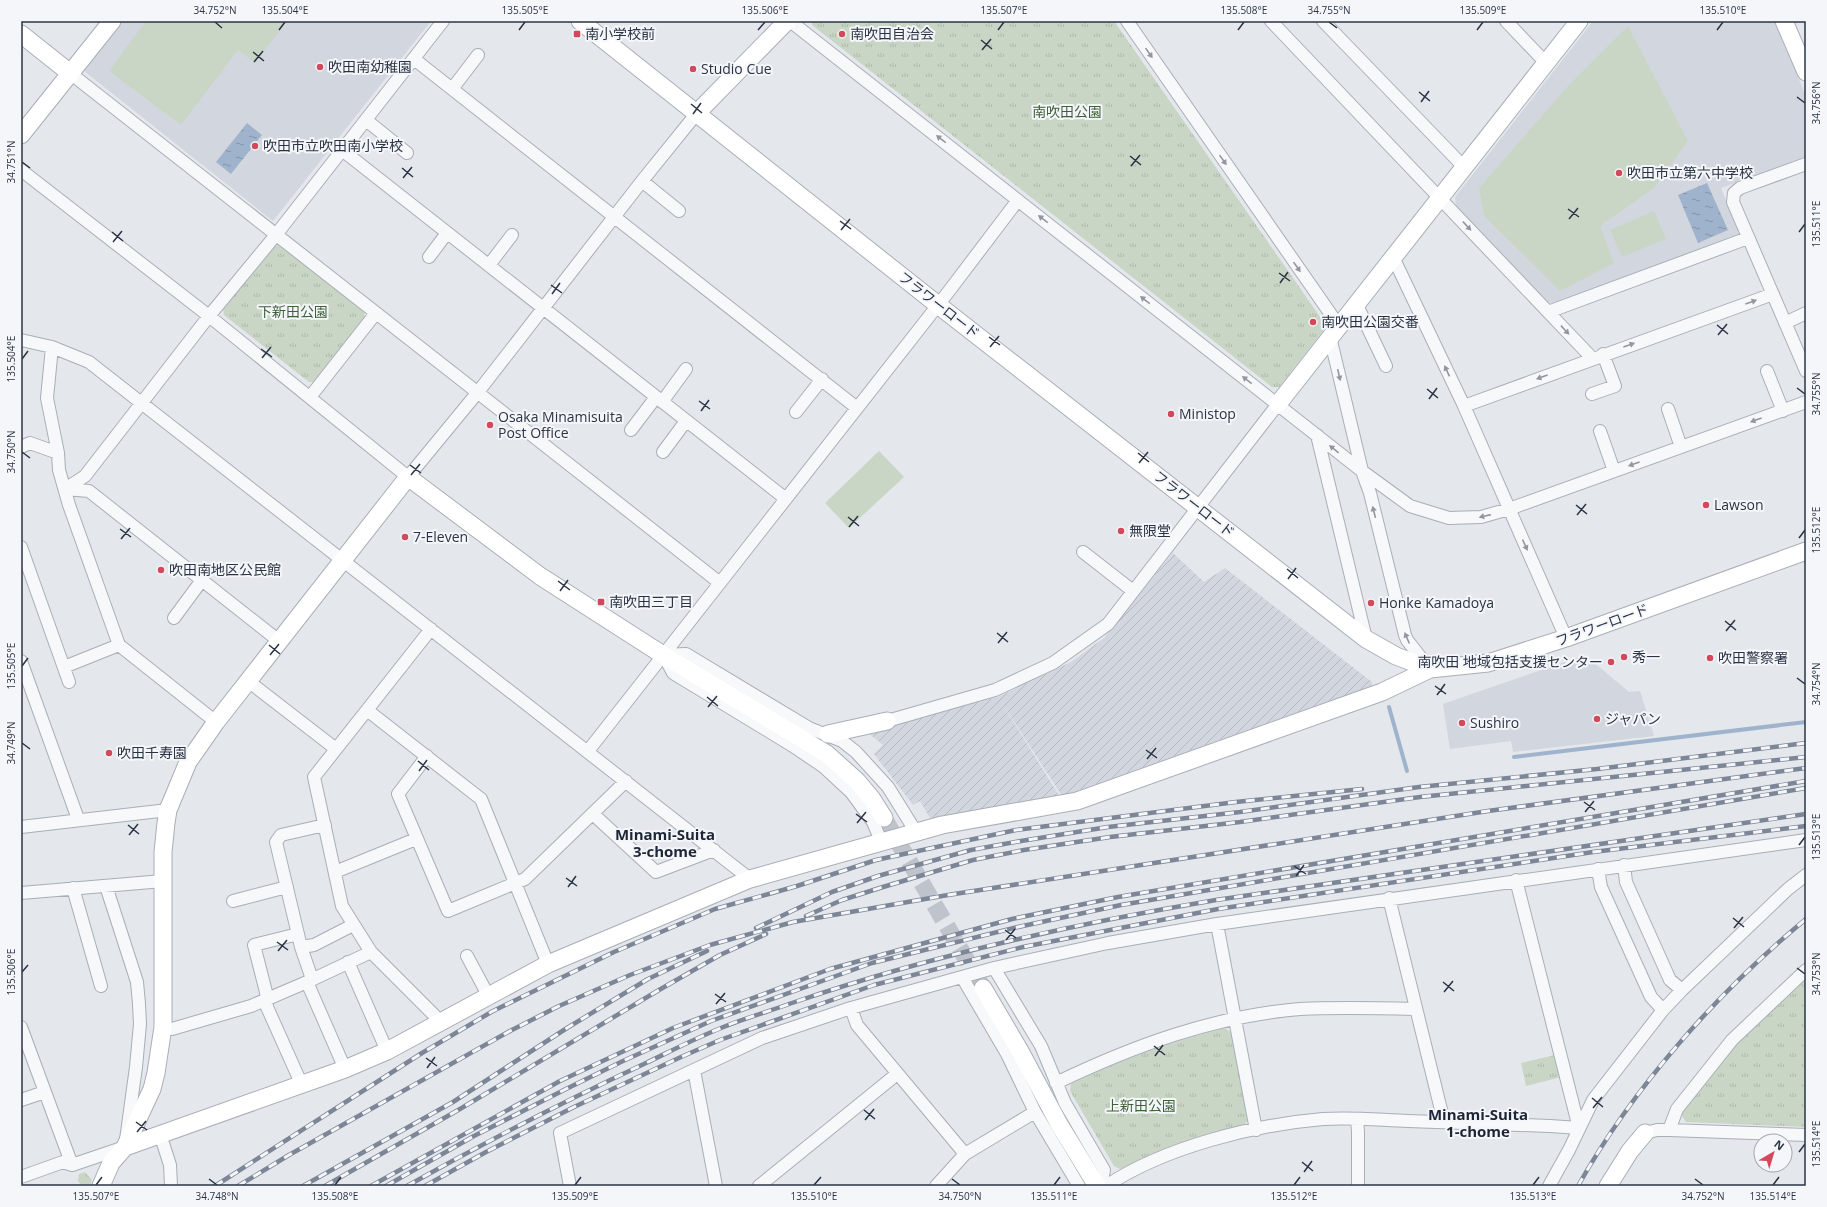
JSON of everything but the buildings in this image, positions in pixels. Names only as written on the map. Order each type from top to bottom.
[{"type":"street","points":[[21,135],[112,21]]},
{"type":"street","points":[[65,489],[85,476],[209,316],[275,236],[443,21]]},
{"type":"street","name":"フラワーロード","points":[[580,21],[938,305],[1366,639],[1396,656],[1430,669],[1488,663],[1566,638],[1806,550]]},
{"type":"street","points":[[101,1186],[111,1163],[125,1147],[152,1089],[159,1059],[163,1027],[164,881],[162,852],[168,810],[188,762],[216,722],[279,641],[408,477],[478,392],[697,113],[787,21]]},
{"type":"street","points":[[790,21],[1362,471],[1410,506],[1449,518],[1481,517],[1509,509],[1806,402]]},
{"type":"street","points":[[21,1177],[63,1162],[72,1165],[125,1147],[345,1068],[387,1051],[488,995],[548,964],[750,879],[942,825],[1077,801],[1382,692],[1430,669],[1407,640],[1370,493],[1362,471],[1334,331],[1127,21]]},
{"type":"street","points":[[1271,21],[1548,312],[1598,356],[1615,386],[1592,394]]},
{"type":"street","points":[[1323,21],[1464,167]]},
{"type":"street","points":[[1506,21],[1546,63]]},
{"type":"street","points":[[828,734],[887,721],[995,690],[1053,663],[1108,624],[1334,331],[1579,21]]},
{"type":"street","points":[[1784,21],[1806,72]]},
{"type":"street","points":[[21,34],[275,236],[478,392],[720,583]]},
{"type":"street","points":[[452,89],[478,55]]},
{"type":"street","points":[[414,59],[857,408]]},
{"type":"street","points":[[366,120],[407,153]]},
{"type":"street","points":[[342,150],[786,499]]},
{"type":"street","points":[[1806,164],[1740,188],[1734,193],[1733,202],[1806,371]]},
{"type":"street","points":[[21,170],[209,316],[408,477],[540,576],[663,655],[827,754],[857,781],[872,799],[884,818]]},
{"type":"street","points":[[642,182],[679,211]]},
{"type":"street","points":[[588,751],[938,305],[1018,200]]},
{"type":"street","points":[[429,257],[447,233]]},
{"type":"street","points":[[489,265],[512,235]]},
{"type":"street","points":[[1548,312],[1748,238]]},
{"type":"street","points":[[1393,256],[1464,406],[1566,638]]},
{"type":"street","points":[[1464,406],[1598,356],[1773,294]]},
{"type":"street","points":[[1356,303],[1386,366]]},
{"type":"street","points":[[310,397],[376,313]]},
{"type":"street","points":[[1785,323],[1806,313]]},
{"type":"street","points":[[21,340],[52,347],[89,362],[750,879]]},
{"type":"street","points":[[52,347],[47,398],[58,453],[59,470],[69,505],[119,645],[216,722]]},
{"type":"street","points":[[631,430],[686,369]]},
{"type":"street","points":[[1767,371],[1783,411]]},
{"type":"street","points":[[796,412],[822,379]]},
{"type":"street","points":[[1668,409],[1681,447]]},
{"type":"street","points":[[662,452],[686,421]]},
{"type":"street","points":[[1600,431],[1614,471]]},
{"type":"street","points":[[1317,435],[1366,639]]},
{"type":"street","points":[[21,447],[30,443],[58,453]]},
{"type":"street","points":[[65,489],[90,491],[279,641]]},
{"type":"street","points":[[21,547],[69,682]]},
{"type":"street","points":[[1083,552],[1133,591]]},
{"type":"street","points":[[174,618],[202,580]]},
{"type":"street","points":[[431,629],[314,777],[342,906],[371,952],[440,1021]]},
{"type":"street","points":[[64,667],[119,645]]},
{"type":"street","points":[[663,655],[686,654],[809,728],[828,734],[842,741],[856,752],[888,787],[916,832]]},
{"type":"street","points":[[663,655],[673,673],[793,746],[824,767],[851,792],[873,822],[881,842]]},
{"type":"street","points":[[21,661],[78,819]]},
{"type":"street","points":[[248,681],[336,749]]},
{"type":"street","points":[[367,710],[481,799],[548,964]]},
{"type":"street","points":[[427,756],[398,794],[448,911],[525,879],[626,781]]},
{"type":"street","points":[[21,827],[78,819],[168,810]]},
{"type":"street","points":[[593,814],[656,872],[714,850]]},
{"type":"street","points":[[325,825],[281,836],[276,842],[309,981],[345,1068]]},
{"type":"street","points":[[335,872],[416,839]]},
{"type":"street","points":[[570,1186],[560,1133],[762,1038],[851,1008],[994,968],[1108,943],[1217,924],[1389,898],[1806,840]]},
{"type":"street","points":[[1624,865],[1626,882],[1670,980],[1682,990]]},
{"type":"street","points":[[1598,869],[1601,887],[1651,997],[1663,1010]]},
{"type":"street","points":[[1549,1186],[1593,1100],[1663,1010],[1788,889],[1806,875]]},
{"type":"street","points":[[1516,880],[1579,1128]]},
{"type":"street","points":[[21,894],[73,888],[164,881]]},
{"type":"street","points":[[106,886],[137,982],[139,1004],[140,1024],[136,1067],[125,1147]]},
{"type":"street","points":[[73,888],[101,986]]},
{"type":"street","points":[[233,901],[287,888]]},
{"type":"street","points":[[1389,898],[1444,1122]]},
{"type":"street","points":[[1217,924],[1256,1130]]},
{"type":"street","points":[[301,947],[314,945],[353,925]]},
{"type":"street","points":[[298,934],[254,946],[266,992],[267,1007],[301,1083]]},
{"type":"street","points":[[163,1027],[172,1028],[251,1006],[371,952]]},
{"type":"street","points":[[467,956],[488,995]]},
{"type":"street","points":[[348,962],[387,1051]]},
{"type":"street","points":[[994,968],[1041,1046],[1065,1103],[1104,1170],[1101,1186]]},
{"type":"street","points":[[1668,1130],[1677,1109],[1732,1040],[1806,970]]},
{"type":"street","points":[[962,977],[1007,1054],[1035,1112],[1079,1186]]},
{"type":"street","points":[[983,988],[1020,1051],[1059,1124],[1097,1186]]},
{"type":"street","points":[[851,1008],[857,1026],[965,1154]]},
{"type":"street","points":[[1056,1083],[1118,1055],[1154,1041],[1235,1018],[1312,1009],[1416,1009]]},
{"type":"street","points":[[21,1027],[24,1043],[45,1092],[72,1165]]},
{"type":"street","points":[[694,1070],[716,1186]]},
{"type":"street","points":[[758,1186],[897,1074]]},
{"type":"street","points":[[21,1100],[45,1092]]},
{"type":"street","points":[[936,1186],[965,1154],[1035,1112]]},
{"type":"street","points":[[1106,1186],[1118,1178],[1158,1159],[1205,1142],[1256,1130],[1324,1119],[1444,1122],[1579,1128]]},
{"type":"street","points":[[1357,1119],[1358,1186]]},
{"type":"street","points":[[1608,1186],[1630,1151],[1645,1134],[1657,1130],[1806,1135]]},
{"type":"street","points":[[160,1134],[170,1165],[171,1186]]},
{"type":"shaded area","name":"吹田市立吹田南小学校","points":[[123,21],[431,21],[273,221],[84,71]]},
{"type":"shaded area","name":"吹田市立第六中学校","points":[[1593,21],[1774,21],[1806,96],[1806,158],[1721,188],[1739,233],[1735,240],[1553,303],[1548,302],[1456,206],[1455,197]]},
{"type":"shaded area","points":[[1173,553],[1204,582],[1225,568],[1372,682],[1372,686],[1062,796],[998,697],[1071,662],[1104,638]]},
{"type":"shaded area","points":[[1582,656],[1598,666],[1629,692],[1640,691],[1654,736],[1513,752],[1511,741],[1450,749],[1443,704]]},
{"type":"shaded area","points":[[998,697],[1060,797],[930,818],[920,801],[913,805],[874,754],[883,745],[866,731]]},
{"type":"green space","points":[[146,21],[287,21],[255,63],[238,50],[181,125],[109,71]]},
{"type":"green space","name":"南吹田公園","points":[[812,21],[1114,21],[1325,324],[1323,331],[1279,387],[1272,387],[812,25]]},
{"type":"green space","points":[[1628,26],[1688,141],[1654,188],[1600,226],[1614,263],[1560,291],[1484,216],[1479,188],[1568,86]]},
{"type":"green space","points":[[1654,211],[1666,239],[1622,257],[1610,230]]},
{"type":"green space","name":"下新田公園","points":[[280,245],[364,311],[365,319],[315,382],[309,382],[224,315],[223,308],[271,247]]},
{"type":"green space","points":[[879,451],[904,477],[849,528],[825,503]]},
{"type":"green space","points":[[1806,976],[1806,1127],[1686,1122],[1680,1113],[1737,1043]]},
{"type":"green space","name":"上新田公園","points":[[1225,1028],[1232,1033],[1249,1119],[1244,1125],[1193,1139],[1120,1169],[1114,1166],[1070,1091],[1071,1084],[1146,1052]]},
{"type":"green space","points":[[1555,1055],[1561,1077],[1526,1086],[1521,1063]]},
{"type":"green space","points":[[85,1172],[92,1180],[90,1186],[82,1186],[78,1181],[79,1174]]},
{"type":"water","points":[[247,123],[262,135],[231,174],[216,162]]},
{"type":"water","points":[[1707,183],[1728,230],[1698,243],[1678,195]]},
{"type":"waterway","points":[[1389,707],[1407,771]]},
{"type":"waterway","points":[[1514,757],[1806,722]]},
{"type":"tunnel","points":[[884,818],[983,988]]},
{"type":"railway","points":[[756,928],[832,892],[878,876],[971,850],[1021,841],[1108,827],[1240,812],[1419,787],[1597,769],[1806,743]]},
{"type":"railway","points":[[806,916],[842,900],[883,887],[973,860],[1024,850],[1110,837],[1240,822],[1420,797],[1806,757]]},
{"type":"railway","points":[[238,1186],[289,1155],[510,1031],[559,1006],[630,975],[710,945],[793,922],[948,895],[1488,811],[1806,768]]},
{"type":"railway","points":[[371,1186],[560,1081],[673,1028],[830,969],[1012,919],[1118,897],[1806,781]]},
{"type":"railway","points":[[386,1186],[474,1136],[623,1061],[711,1021],[872,963],[1018,927],[1121,905],[1806,788]]},
{"type":"railway","points":[[215,1186],[422,1053],[493,1011],[614,952],[715,909],[797,886],[876,860],[1016,830],[1236,802],[1362,789]]},
{"type":"railway","points":[[407,1186],[555,1107],[730,1024],[847,985],[951,955],[1056,930],[1216,900],[1806,814]]},
{"type":"railway","points":[[425,1186],[486,1152],[574,1107],[681,1057],[720,1040],[874,985],[1023,947],[1218,909],[1593,852],[1806,826]]},
{"type":"railway","points":[[1578,1186],[1600,1149],[1625,1112],[1680,1042],[1741,977],[1806,919]]},
{"type":"railway","points":[[325,1186],[460,1109],[720,955],[766,934]]},
{"type":"railway","points":[[303,1186],[453,1102],[567,1028],[648,979],[707,951]]},
{"type":"place","name":"南小学校前","points":[[577,34]]},
{"type":"place","name":"南吹田自治会","points":[[842,34]]},
{"type":"place","name":"吹田南幼稚園","points":[[320,67]]},
{"type":"place","name":"Studio Cue","points":[[693,69]]},
{"type":"place","name":"吹田市立吹田南小学校","points":[[255,146]]},
{"type":"place","name":"吹田市立第六中学校","points":[[1619,173]]},
{"type":"place","name":"南吹田公園交番","points":[[1313,322]]},
{"type":"place","name":"Ministop","points":[[1171,414]]},
{"type":"place","name":"Osaka Minamisuita Post Office","points":[[490,425]]},
{"type":"place","name":"Lawson","points":[[1706,505]]},
{"type":"place","name":"無限堂","points":[[1121,531]]},
{"type":"place","name":"7-Eleven","points":[[405,537]]},
{"type":"place","name":"吹田南地区公民館","points":[[161,570]]},
{"type":"place","name":"南吹田三丁目","points":[[601,602]]},
{"type":"place","name":"Honke Kamadoya","points":[[1371,603]]},
{"type":"place","name":"秀一","points":[[1624,657]]},
{"type":"place","name":"吹田警察署","points":[[1710,658]]},
{"type":"place","name":"南吹田 地域包括支援センター","points":[[1611,662]]},
{"type":"place","name":"ジャパン","points":[[1597,719]]},
{"type":"place","name":"Sushiro","points":[[1462,723]]},
{"type":"place","name":"吹田千寿園","points":[[109,753]]},
{"type":"district","name":"Minami-Suita 3-chome","points":[[665,844]]},
{"type":"district","name":"Minami-Suita 1-chome","points":[[1478,1124]]}]
